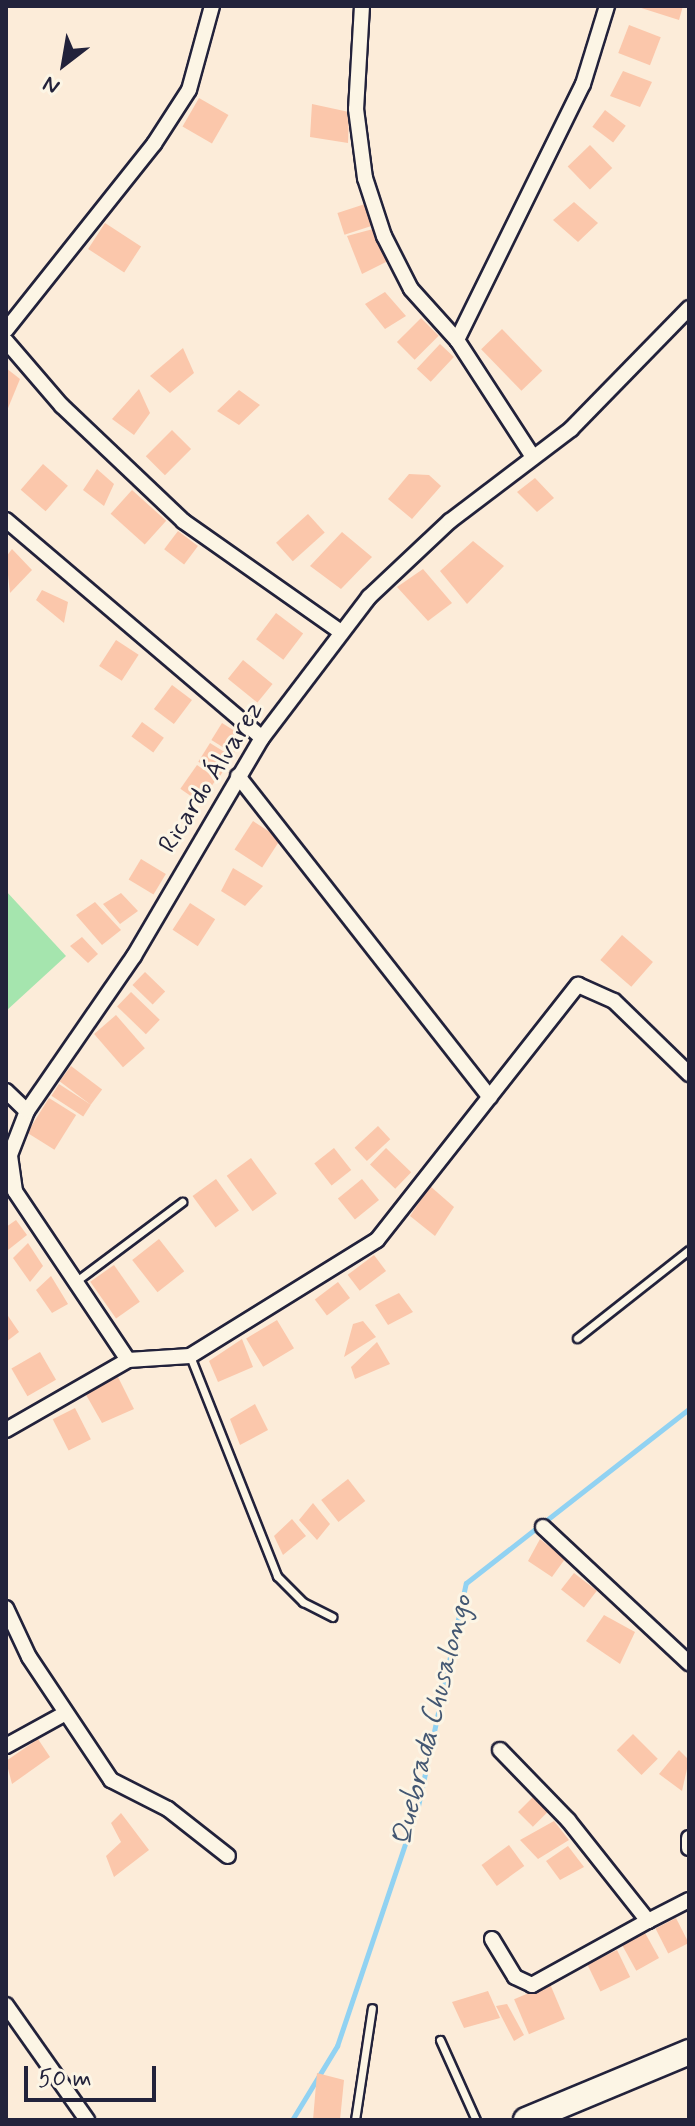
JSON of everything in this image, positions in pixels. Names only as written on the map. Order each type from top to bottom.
[{"type":"highway","points":[[526,2120],[689,2052]]},
{"type":"street","points":[[6,330],[154,144],[194,77],[212,6]]},
{"type":"street","points":[[362,6],[356,109],[365,178],[411,289],[457,340],[533,457]]},
{"type":"street","points":[[457,340],[583,84],[607,6]]},
{"type":"street","name":"Ricardo Álvarez","points":[[128,1360],[11,1179],[10,1155],[27,1111],[134,956],[262,738],[341,632],[450,521],[571,429],[689,308]]},
{"type":"street","points":[[6,341],[62,406],[183,521],[341,632]]},
{"type":"street","points":[[6,520],[262,738]]},
{"type":"street","points":[[238,776],[490,1097]]},
{"type":"street","points":[[6,1430],[128,1360],[190,1356],[377,1240],[578,985],[614,1001],[689,1074]]},
{"type":"street","points":[[6,1091],[27,1111]]},
{"type":"street","points":[[543,1527],[689,1663]]},
{"type":"street","points":[[6,1608],[66,1713],[120,1788],[168,1809],[228,1856]]},
{"type":"street","points":[[6,1746],[66,1713]]},
{"type":"street","points":[[500,1750],[648,1921]]},
{"type":"street","points":[[689,1838],[689,1848]]},
{"type":"street","points":[[492,1939],[515,1977],[532,1985],[689,1900]]},
{"type":"street","points":[[6,2005],[87,2120]]},
{"type":"lane","points":[[75,1282],[182,1202]]},
{"type":"lane","points":[[577,1338],[655,1284],[689,1250]]},
{"type":"lane","points":[[190,1356],[277,1576],[332,1617]]},
{"type":"lane","points":[[355,2120],[372,2008]]},
{"type":"lane","points":[[440,2040],[476,2120]]},
{"type":"green space","points":[[6,891],[66,956],[6,1011]]},
{"type":"building","points":[[635,6],[683,6],[679,20]]},
{"type":"building","points":[[629,25],[661,37],[650,65],[618,53]]},
{"type":"building","points":[[623,71],[652,82],[640,107],[610,96]]},
{"type":"building","points":[[199,98],[228,115],[212,144],[182,127]]},
{"type":"building","points":[[312,104],[349,112],[348,143],[310,137]]},
{"type":"building","points":[[605,110],[626,126],[613,142],[592,127]]},
{"type":"building","points":[[590,145],[612,168],[590,190],[568,167]]},
{"type":"building","points":[[574,202],[598,223],[578,242],[553,220]]},
{"type":"building","points":[[365,204],[372,226],[345,235],[337,213]]},
{"type":"building","points":[[105,223],[141,246],[124,272],[88,249]]},
{"type":"building","points":[[373,229],[388,261],[362,274],[347,236]]},
{"type":"building","points":[[385,292],[406,316],[385,329],[365,304]]},
{"type":"building","points":[[421,318],[439,336],[415,360],[397,342]]},
{"type":"building","points":[[502,329],[542,371],[521,391],[481,349]]},
{"type":"building","points":[[440,344],[454,357],[431,382],[417,369]]},
{"type":"building","points":[[183,348],[194,373],[170,393],[150,376]]},
{"type":"building","points":[[6,368],[20,379],[6,413]]},
{"type":"building","points":[[139,389],[150,413],[134,435],[112,419]]},
{"type":"building","points":[[239,390],[260,405],[239,425],[217,411]]},
{"type":"building","points":[[172,430],[191,449],[165,475],[146,456]]},
{"type":"building","points":[[43,464],[68,486],[46,511],[21,490]]},
{"type":"building","points":[[97,469],[114,484],[104,506],[83,490]]},
{"type":"building","points":[[409,474],[429,475],[441,486],[412,519],[388,499]]},
{"type":"building","points":[[535,478],[554,498],[537,512],[517,492]]},
{"type":"building","points":[[132,490],[166,521],[145,545],[111,514]]},
{"type":"building","points":[[308,514],[325,533],[293,561],[276,543]]},
{"type":"building","points":[[178,531],[198,546],[184,564],[164,549]]},
{"type":"building","points":[[342,532],[372,557],[341,589],[310,566]]},
{"type":"building","points":[[473,541],[504,566],[467,604],[440,571]]},
{"type":"building","points":[[12,549],[32,570],[10,593],[6,557]]},
{"type":"building","points":[[423,569],[452,603],[428,621],[397,587]]},
{"type":"building","points":[[42,590],[68,602],[64,623],[36,600]]},
{"type":"building","points":[[276,613],[303,633],[283,660],[256,639]]},
{"type":"building","points":[[116,640],[139,655],[122,681],[99,666]]},
{"type":"building","points":[[243,660],[273,684],[257,703],[228,679]]},
{"type":"building","points":[[172,685],[192,700],[174,724],[154,709]]},
{"type":"building","points":[[142,722],[164,738],[153,752],[131,737]]},
{"type":"building","points":[[222,723],[244,737],[233,754],[211,740]]},
{"type":"building","points":[[210,743],[232,757],[220,775],[198,762]]},
{"type":"building","points":[[197,765],[217,779],[200,803],[180,789]]},
{"type":"building","points":[[253,821],[281,839],[262,867],[234,850]]},
{"type":"building","points":[[141,859],[166,874],[153,895],[129,880]]},
{"type":"building","points":[[233,868],[263,886],[245,906],[221,891]]},
{"type":"building","points":[[121,893],[138,911],[120,924],[103,904]]},
{"type":"building","points":[[95,902],[121,930],[102,945],[76,915]]},
{"type":"building","points":[[190,903],[215,919],[198,946],[173,930]]},
{"type":"building","points":[[622,935],[653,962],[631,987],[600,960]]},
{"type":"building","points":[[82,937],[98,954],[88,963],[70,946]]},
{"type":"building","points":[[145,972],[165,991],[153,1004],[132,985]]},
{"type":"building","points":[[131,992],[160,1020],[146,1034],[117,1006]]},
{"type":"building","points":[[116,1015],[145,1048],[123,1067],[94,1034]]},
{"type":"building","points":[[71,1066],[102,1089],[91,1105],[60,1081]]},
{"type":"building","points":[[59,1084],[91,1105],[83,1116],[51,1096]]},
{"type":"building","points":[[49,1098],[76,1115],[54,1150],[27,1133]]},
{"type":"building","points":[[378,1126],[390,1139],[367,1161],[355,1148]]},
{"type":"building","points":[[334,1148],[351,1170],[332,1185],[314,1163]]},
{"type":"building","points":[[386,1148],[411,1172],[395,1189],[370,1165]]},
{"type":"building","points":[[251,1158],[277,1194],[253,1211],[227,1176]]},
{"type":"building","points":[[216,1179],[239,1211],[215,1228],[193,1196]]},
{"type":"building","points":[[362,1179],[379,1200],[355,1219],[338,1199]]},
{"type":"building","points":[[430,1186],[454,1207],[435,1236],[410,1216]]},
{"type":"building","points":[[16,1220],[27,1235],[8,1250],[6,1227]]},
{"type":"building","points":[[159,1239],[184,1271],[157,1292],[132,1260]]},
{"type":"building","points":[[28,1243],[43,1266],[30,1282],[13,1258]]},
{"type":"building","points":[[374,1255],[386,1271],[360,1291],[348,1275]]},
{"type":"building","points":[[114,1265],[140,1302],[116,1318],[90,1282]]},
{"type":"building","points":[[51,1276],[68,1304],[52,1313],[36,1290]]},
{"type":"building","points":[[338,1282],[350,1298],[327,1315],[315,1299]]},
{"type":"building","points":[[399,1293],[413,1312],[388,1325],[375,1305]]},
{"type":"building","points":[[6,1313],[19,1332],[6,1342]]},
{"type":"building","points":[[277,1320],[294,1348],[263,1367],[246,1339]]},
{"type":"building","points":[[363,1321],[376,1337],[344,1357],[353,1324]]},
{"type":"building","points":[[242,1339],[253,1367],[218,1382],[209,1361]]},
{"type":"building","points":[[377,1342],[390,1364],[355,1379],[351,1367]]},
{"type":"building","points":[[40,1352],[56,1380],[27,1396],[11,1368]]},
{"type":"building","points":[[117,1375],[134,1409],[102,1423],[85,1393]]},
{"type":"building","points":[[255,1404],[268,1430],[240,1445],[230,1419]]},
{"type":"building","points":[[75,1408],[91,1439],[69,1451],[53,1419]]},
{"type":"building","points":[[348,1479],[365,1501],[338,1522],[321,1500]]},
{"type":"building","points":[[313,1503],[330,1524],[317,1540],[299,1520]]},
{"type":"building","points":[[292,1519],[306,1536],[283,1555],[274,1536]]},
{"type":"building","points":[[540,1539],[565,1559],[552,1577],[528,1561]]},
{"type":"building","points":[[574,1573],[597,1591],[584,1607],[561,1590]]},
{"type":"building","points":[[604,1615],[635,1632],[620,1664],[586,1641]]},
{"type":"building","points":[[633,1734],[658,1759],[641,1775],[617,1750]]},
{"type":"building","points":[[38,1739],[50,1757],[12,1784],[6,1761]]},
{"type":"building","points":[[679,1750],[689,1760],[682,1791],[659,1774]]},
{"type":"building","points":[[535,1795],[550,1810],[533,1827],[518,1812]]},
{"type":"building","points":[[121,1813],[149,1850],[114,1877],[106,1856],[121,1842],[111,1823]]},
{"type":"building","points":[[554,1821],[569,1840],[538,1859],[520,1840]]},
{"type":"building","points":[[509,1845],[524,1866],[497,1886],[481,1865]]},
{"type":"building","points":[[568,1846],[584,1867],[560,1880],[546,1861]]},
{"type":"building","points":[[676,1918],[689,1943],[668,1953],[656,1928]]},
{"type":"building","points":[[644,1931],[659,1958],[636,1971],[621,1944]]},
{"type":"building","points":[[617,1950],[630,1977],[600,1991],[587,1964]]},
{"type":"building","points":[[550,1984],[565,2019],[529,2034],[514,1999]]},
{"type":"building","points":[[488,1991],[500,2018],[464,2028],[452,2002]]},
{"type":"building","points":[[507,2004],[524,2035],[514,2041],[496,2006]]},
{"type":"building","points":[[317,2073],[344,2080],[340,2120],[313,2120]]},
{"type":"waterway","name":"Quebrada Chusalongo","points":[[292,2120],[337,2046],[418,1806],[466,1583],[689,1409]]}]
